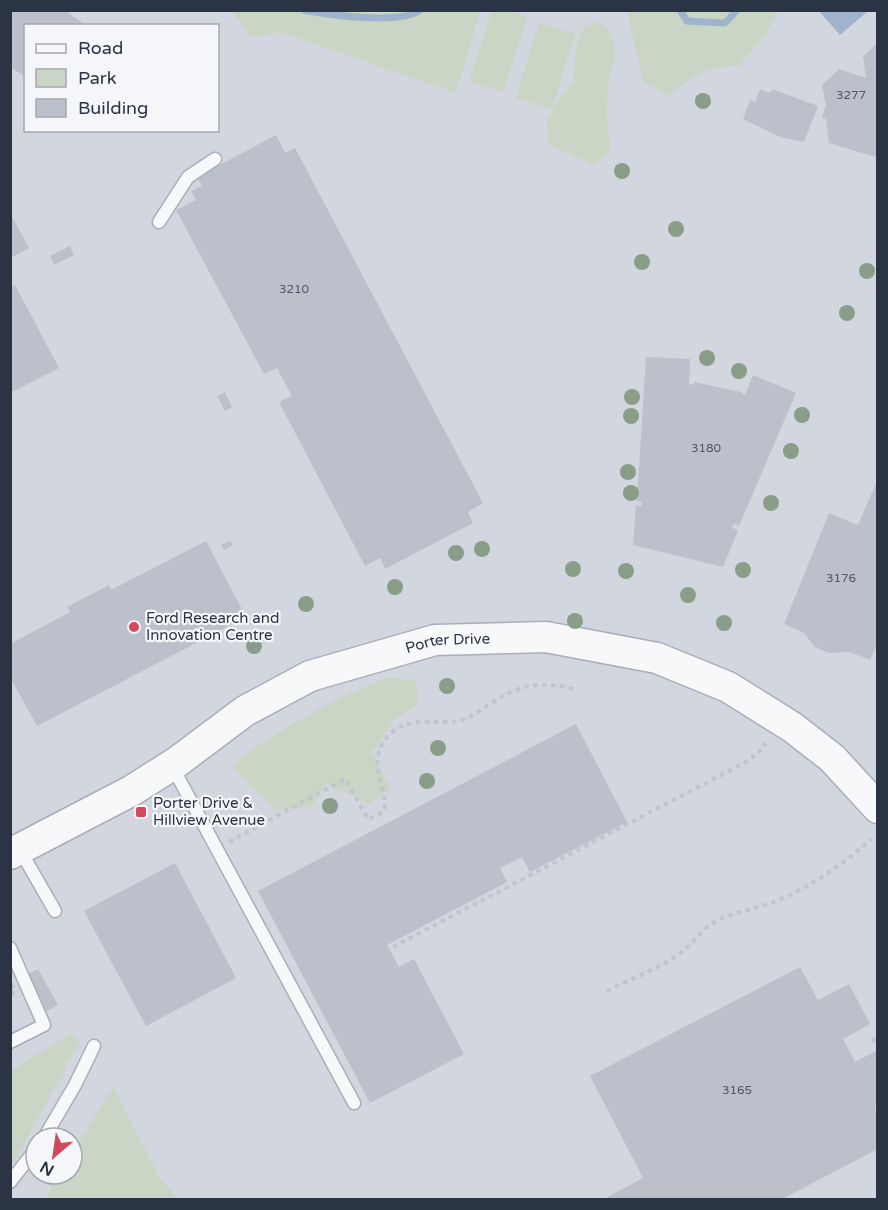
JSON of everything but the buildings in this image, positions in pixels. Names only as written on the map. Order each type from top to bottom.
[{"type":"street","name":"Porter Drive","points":[[13,846],[119,798],[171,765],[245,711],[310,676],[435,640],[546,637],[657,658],[728,687],[792,727],[832,758],[878,808]]},
{"type":"lane","points":[[159,222],[188,177],[215,159]]},
{"type":"lane","points":[[171,765],[354,1103]]},
{"type":"lane","points":[[13,846],[56,911]]},
{"type":"lane","points":[[10,948],[44,1025],[10,1042]]},
{"type":"lane","points":[[51,1126],[94,1046]]},
{"type":"lane","points":[[10,1182],[24,1164]]},
{"type":"path","points":[[224,833],[229,842],[345,779],[368,819],[384,807],[376,767],[388,736],[399,727],[423,720],[455,722],[464,719],[506,693],[530,685],[552,684],[576,690]]},
{"type":"path","points":[[393,947],[746,762],[766,744]]},
{"type":"path","points":[[607,991],[672,958],[686,949],[708,926],[719,920],[780,899],[807,886],[838,867],[871,839]]},
{"type":"path","points":[[872,1041],[878,1038]]},
{"type":"shaded area","points":[[11,11],[877,11],[877,1199],[11,1199]]},
{"type":"green space","points":[[492,10],[507,11],[527,17],[503,92],[469,81]]},
{"type":"green space","points":[[627,10],[779,11],[766,33],[739,66],[729,66],[702,73],[685,82],[670,96],[644,83]]},
{"type":"green space","points":[[232,11],[480,11],[456,93],[280,32],[251,38]]},
{"type":"green space","points":[[601,21],[612,40],[615,54],[607,104],[611,150],[594,165],[548,144],[547,119],[573,80],[576,47],[584,27]]},
{"type":"green space","points":[[539,23],[575,34],[552,109],[516,98]]},
{"type":"green space","points":[[387,678],[416,680],[418,704],[395,719],[371,752],[391,788],[369,804],[327,783],[311,807],[276,810],[233,768],[240,758],[293,724],[348,694]]},
{"type":"green space","points":[[70,1034],[81,1040],[34,1126],[24,1126],[24,1144],[14,1162],[11,1163],[11,1071]]},
{"type":"green space","points":[[113,1087],[160,1178],[178,1199],[45,1199],[53,1186],[84,1186],[84,1134]]},
{"type":"water","points":[[819,11],[868,11],[840,35]]},
{"type":"waterway","points":[[304,10],[364,18],[397,17],[411,15],[420,10]]},
{"type":"waterway","points":[[680,10],[687,21],[725,23],[737,10]]},
{"type":"place","name":"Ford Research and Innovation Centre","points":[[134,627]]},
{"type":"place","name":"Porter Drive & Hillview Avenue","points":[[141,812]]}]
